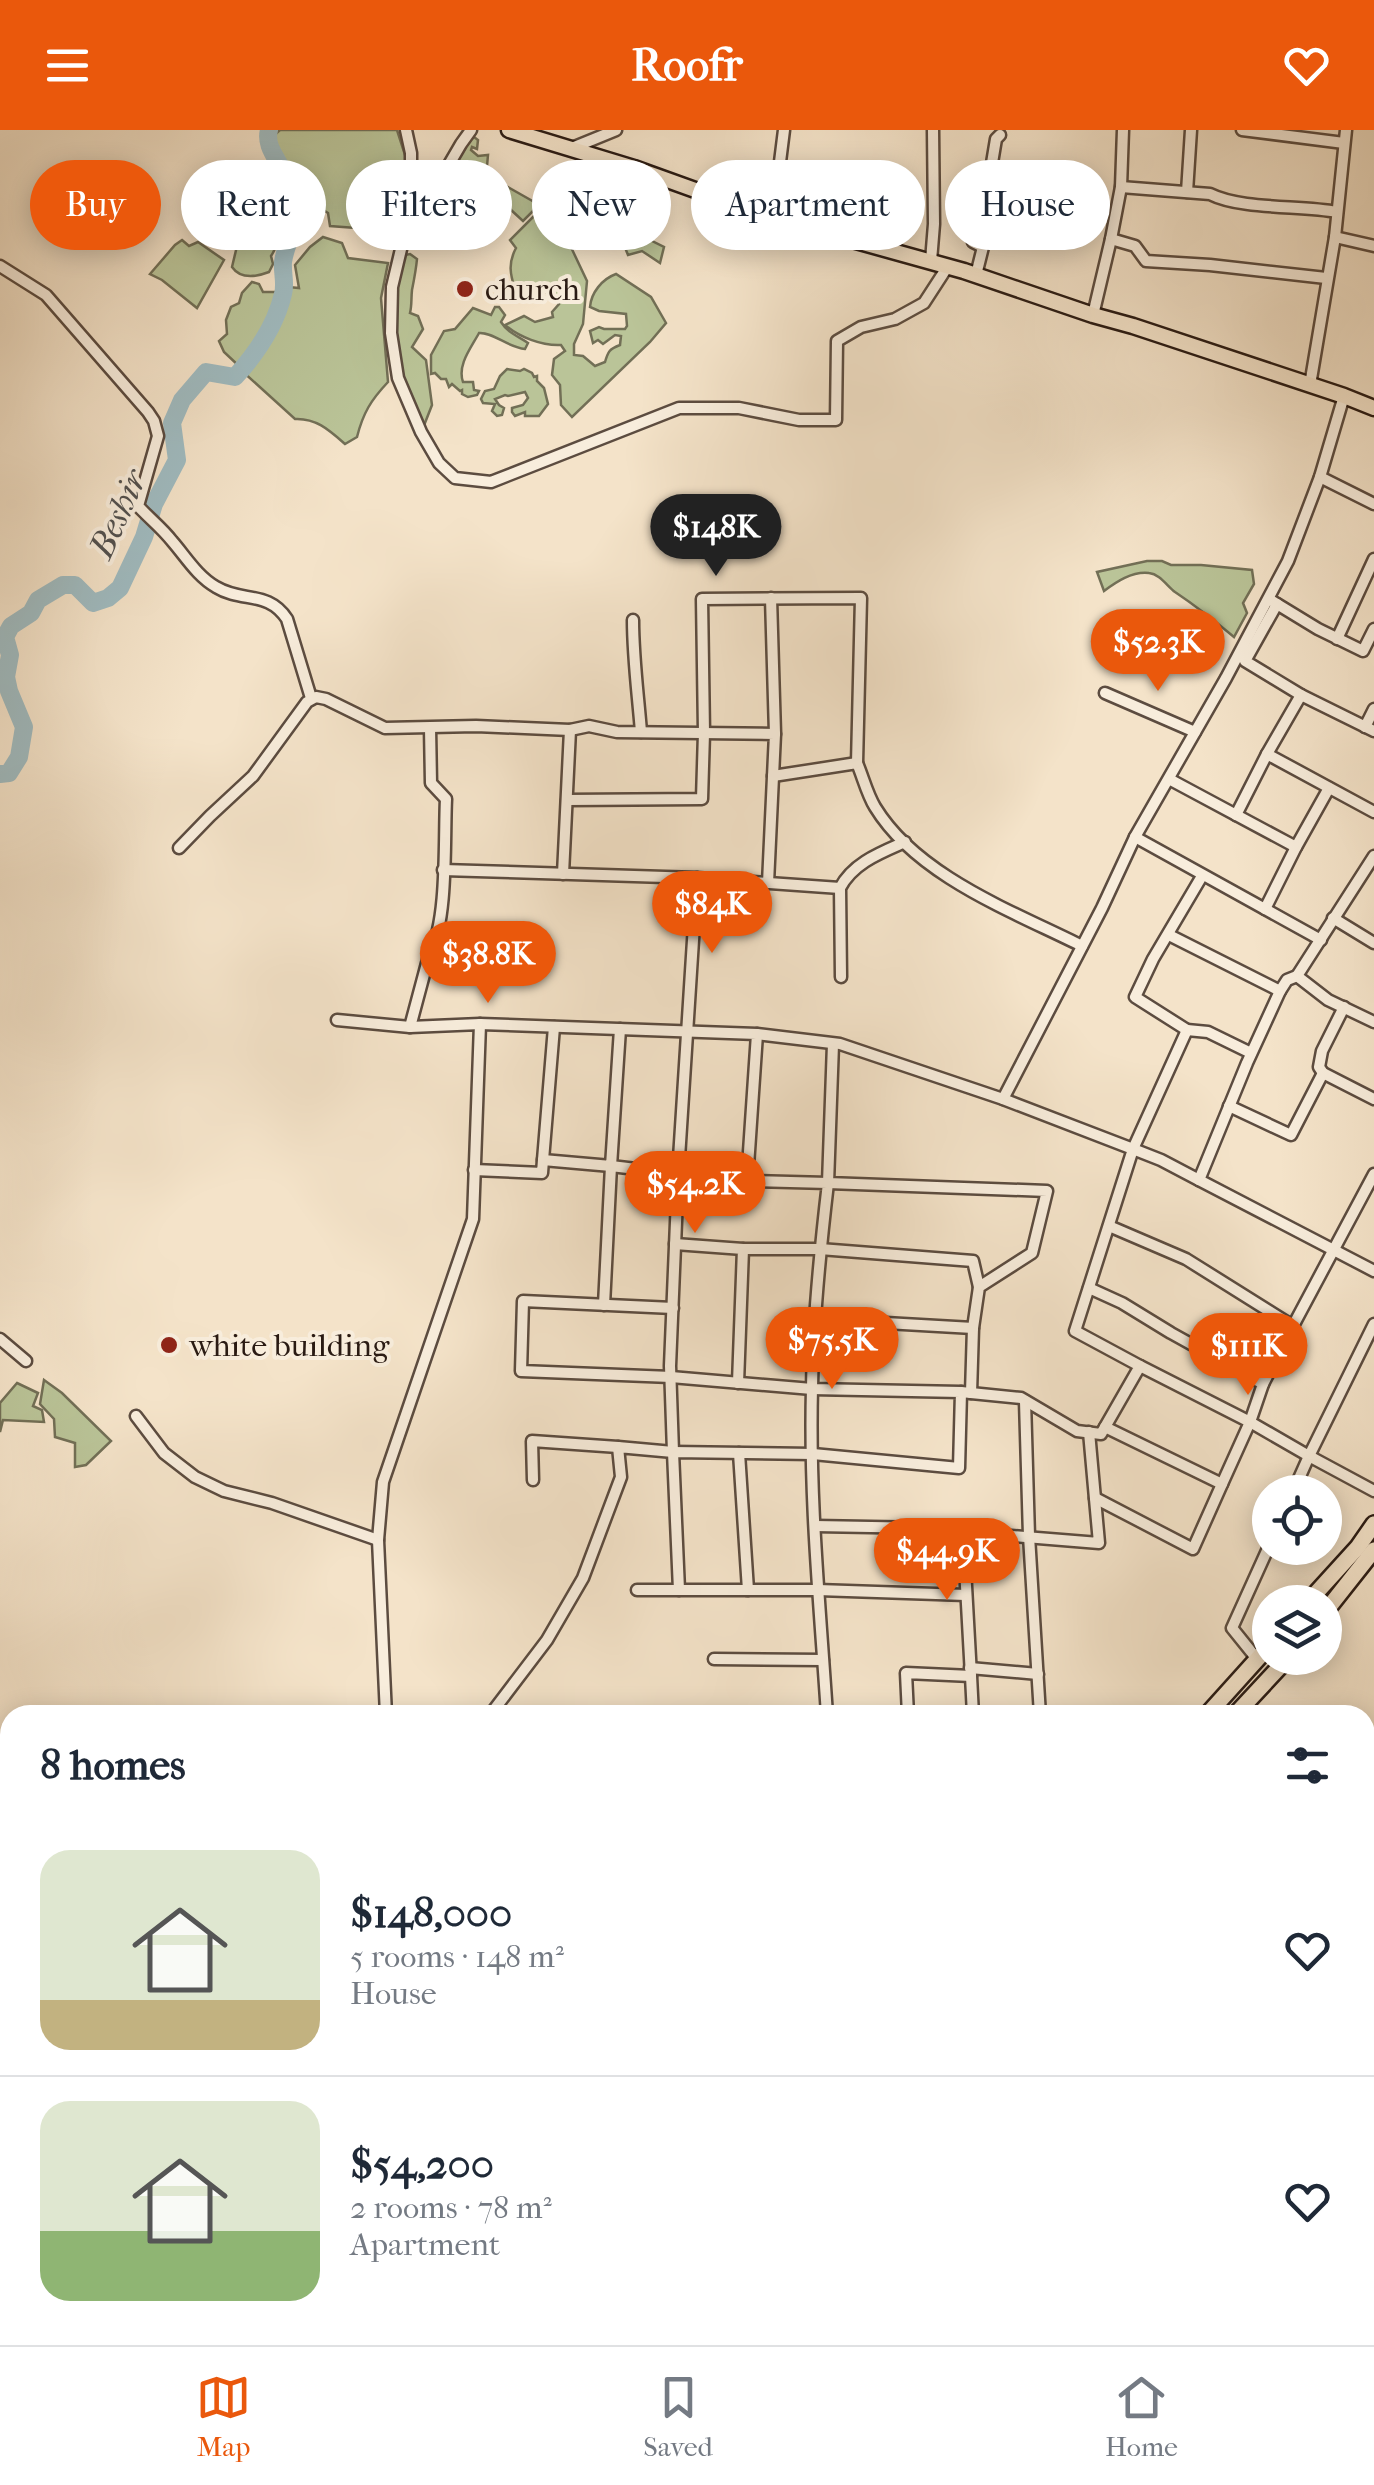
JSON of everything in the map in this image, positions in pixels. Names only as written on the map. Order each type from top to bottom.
[{"type":"highway","points":[[1323,1585],[1374,1524]]},
{"type":"highway","points":[[1342,1590],[1374,1550]]},
{"type":"highway","points":[[1217,1705],[1252,1665]]},
{"type":"highway","points":[[1244,1705],[1272,1675]]},
{"type":"highway","points":[[1231,1688],[1238,1705]]},
{"type":"main road","points":[[509,130],[691,189]]},
{"type":"main road","points":[[891,250],[1134,326],[1374,408]]},
{"type":"street","points":[[406,130],[411,160]]},
{"type":"street","points":[[452,160],[472,130]]},
{"type":"street","points":[[572,148],[616,130]]},
{"type":"street","points":[[780,160],[784,130]]},
{"type":"street","points":[[931,261],[933,130]]},
{"type":"street","points":[[1093,315],[1120,187],[1123,130]]},
{"type":"street","points":[[1186,192],[1191,130]]},
{"type":"street","points":[[1242,130],[1344,143]]},
{"type":"street","points":[[1310,385],[1334,238],[1346,130]]},
{"type":"street","points":[[976,275],[983,247],[973,242],[984,211],[996,139],[1000,135]]},
{"type":"street","points":[[1120,187],[1210,194],[1337,212]]},
{"type":"street","points":[[1334,238],[1374,246]]},
{"type":"street","points":[[1111,239],[1135,246],[1146,261],[1326,278]]},
{"type":"street","points":[[401,250],[392,287],[391,333],[398,378],[420,432],[439,463],[455,478],[478,482],[491,482],[679,408],[739,408],[799,420],[836,420],[837,341],[861,327],[895,320],[924,303],[948,266]]},
{"type":"street","points":[[0,266],[46,295],[154,421],[158,436],[138,506],[214,586],[230,594],[267,600],[281,609],[311,698]]},
{"type":"street","points":[[1344,396],[1297,541],[1245,661],[1370,729],[1374,710]]},
{"type":"street","points":[[1320,478],[1374,504]]},
{"type":"street","points":[[1336,639],[1374,559]]},
{"type":"street","points":[[768,883],[775,734],[770,598]]},
{"type":"street","points":[[567,800],[702,800],[702,599],[861,598],[857,763],[873,806],[926,861],[972,891],[1082,946]]},
{"type":"street","points":[[1273,602],[1368,653],[1374,629]]},
{"type":"street","points":[[1002,1099],[1136,836],[1273,602]]},
{"type":"street","points":[[632,620],[641,732]]},
{"type":"street","points":[[1105,693],[1195,732]]},
{"type":"street","points":[[1236,815],[1301,694]]},
{"type":"street","points":[[179,848],[253,776],[311,698],[316,697],[384,728],[570,730],[589,726],[617,732],[775,734]]},
{"type":"street","points":[[410,1027],[439,930],[446,799],[431,782],[430,728]]},
{"type":"street","points":[[563,874],[570,730]]},
{"type":"street","points":[[1267,754],[1374,812]]},
{"type":"street","points":[[773,776],[857,763]]},
{"type":"street","points":[[1169,779],[1296,847]]},
{"type":"street","points":[[1266,910],[1329,788]]},
{"type":"street","points":[[1136,836],[1320,940]]},
{"type":"street","points":[[841,977],[840,888],[858,866],[905,842]]},
{"type":"street","points":[[1199,1180],[1280,990],[1287,980],[1297,976],[1374,856]]},
{"type":"street","points":[[443,870],[696,878],[840,888]]},
{"type":"street","points":[[1202,876],[1135,998],[1187,1030],[1208,1032],[1251,1053]]},
{"type":"street","points":[[680,1590],[670,1377],[696,878]]},
{"type":"street","points":[[1333,918],[1374,942]]},
{"type":"street","points":[[1169,935],[1280,990]]},
{"type":"street","points":[[1297,976],[1328,1000],[1374,1022]]},
{"type":"street","points":[[1344,1007],[1322,1051],[1319,1066],[1323,1073],[1374,1099]]},
{"type":"street","points":[[337,1020],[410,1027],[480,1024],[756,1034],[840,1044],[1002,1099],[1161,1160],[1374,1270]]},
{"type":"street","points":[[386,1705],[378,1540],[383,1482],[473,1219],[480,1024]]},
{"type":"street","points":[[474,1170],[542,1173],[554,1026]]},
{"type":"street","points":[[604,1305],[620,1029]]},
{"type":"street","points":[[1187,1030],[1133,1149],[1075,1331],[1374,1490]]},
{"type":"street","points":[[747,1181],[756,1034]]},
{"type":"street","points":[[826,1705],[815,1526],[812,1389],[828,1183],[833,1044]]},
{"type":"street","points":[[1229,1106],[1291,1135],[1323,1073]]},
{"type":"street","points":[[543,1160],[747,1181],[1047,1190],[1032,1253],[979,1286]]},
{"type":"street","points":[[1094,1498],[1193,1549],[1263,1384],[1374,1174]]},
{"type":"street","points":[[1109,1226],[1186,1260],[1293,1326]]},
{"type":"street","points":[[533,1480],[532,1441],[673,1452],[813,1454],[959,1468],[979,1286],[973,1261],[820,1249],[675,1244]]},
{"type":"street","points":[[738,1382],[743,1249]]},
{"type":"street","points":[[1089,1288],[1263,1384]]},
{"type":"street","points":[[672,1308],[523,1301],[521,1371],[670,1377],[812,1389],[966,1393],[1025,1400],[1077,1431],[1101,1434],[1140,1366]]},
{"type":"street","points":[[816,1319],[973,1328]]},
{"type":"street","points":[[1300,1475],[1374,1324]]},
{"type":"street","points":[[0,1339],[26,1360]]},
{"type":"street","points":[[1025,1400],[1040,1705]]},
{"type":"street","points":[[136,1416],[158,1447],[195,1477],[224,1491],[378,1540]]},
{"type":"street","points":[[1105,1427],[1222,1484]]},
{"type":"street","points":[[815,1526],[927,1528],[1099,1544],[1089,1432]]},
{"type":"street","points":[[498,1705],[547,1640],[584,1578],[621,1477],[618,1447]]},
{"type":"street","points":[[739,1453],[748,1590]]},
{"type":"street","points":[[963,1532],[973,1705]]},
{"type":"street","points":[[1252,1652],[1232,1628],[1260,1565]]},
{"type":"street","points":[[637,1590],[966,1595]]},
{"type":"street","points":[[714,1659],[823,1660]]},
{"type":"street","points":[[908,1705],[906,1673],[1038,1674]]},
{"type":"green space","points":[[280,130],[397,130],[406,160],[346,160],[346,227],[330,226],[326,212],[326,160],[280,160],[269,140]]},
{"type":"green space","points":[[474,137],[478,140],[477,149],[471,150],[478,156],[488,155],[488,160],[456,160]]},
{"type":"green space","points":[[512,189],[532,201],[532,212],[523,221],[512,211]]},
{"type":"green space","points":[[532,218],[532,250],[572,250],[587,281],[583,324],[574,344],[574,355],[583,356],[595,366],[605,362],[610,351],[620,345],[621,336],[615,335],[603,344],[598,340],[593,343],[590,331],[627,326],[626,314],[590,307],[598,287],[616,274],[651,297],[666,323],[572,417],[561,405],[560,385],[552,375],[554,359],[565,351],[561,345],[531,340],[505,325],[524,316],[535,322],[553,317],[552,312],[559,304],[546,292],[515,289],[511,268],[516,248],[512,238]]},
{"type":"green space","points":[[326,238],[342,243],[348,258],[388,263],[381,298],[388,382],[368,407],[357,437],[345,444],[316,423],[295,419],[241,370],[256,359],[289,287],[299,288],[295,265],[308,250],[326,250]]},
{"type":"green space","points":[[181,241],[181,250],[210,250],[224,260],[197,308],[150,274]]},
{"type":"green space","points":[[236,250],[274,250],[269,272],[244,276],[232,267]]},
{"type":"green space","points":[[626,250],[663,250],[660,263],[642,251],[628,255]]},
{"type":"green space","points":[[410,254],[417,259],[410,313],[418,316],[423,329],[412,347],[426,360],[432,405],[423,428],[400,377],[393,321],[400,256]]},
{"type":"green space","points":[[252,282],[259,284],[263,292],[282,292],[266,332],[240,367],[224,352],[219,341],[227,334],[226,320],[231,307],[239,303]]},
{"type":"green space","points":[[495,307],[505,315],[501,322],[504,326],[528,343],[525,349],[518,348],[479,333],[462,369],[463,382],[473,382],[474,390],[479,391],[468,397],[452,384],[449,387],[446,379],[431,374],[431,355],[444,331],[455,329],[473,308],[491,315]]},
{"type":"green space","points":[[507,369],[524,369],[537,376],[548,404],[539,416],[525,416],[525,412],[515,416],[512,412],[512,408],[523,405],[528,398],[525,392],[495,399],[504,408],[502,415],[492,411],[495,404],[483,403],[485,391],[494,389]]},
{"type":"green space","points":[[1147,561],[1252,570],[1254,584],[1243,603],[1247,613],[1234,637],[1153,574],[1130,575],[1104,591],[1097,572]]},
{"type":"green space","points":[[44,1380],[111,1441],[86,1465],[75,1467],[75,1443],[55,1437],[54,1419],[40,1404]]},
{"type":"green space","points":[[17,1383],[38,1393],[33,1406],[42,1410],[44,1422],[3,1420],[0,1432],[0,1403]]},
{"type":"waterway","name":"Beshir","points":[[0,774],[9,773],[19,757],[24,727],[6,677],[10,655],[5,637],[11,626],[31,613],[38,600],[63,585],[75,585],[93,603],[120,588],[144,537],[154,504],[177,460],[172,423],[182,400],[206,372],[235,377],[258,349],[276,316],[284,290],[285,254],[308,203],[299,179],[285,178],[269,143],[269,130]]},
{"type":"place","name":"church","points":[[465,289]]},
{"type":"place","name":"white building","points":[[169,1345]]}]
